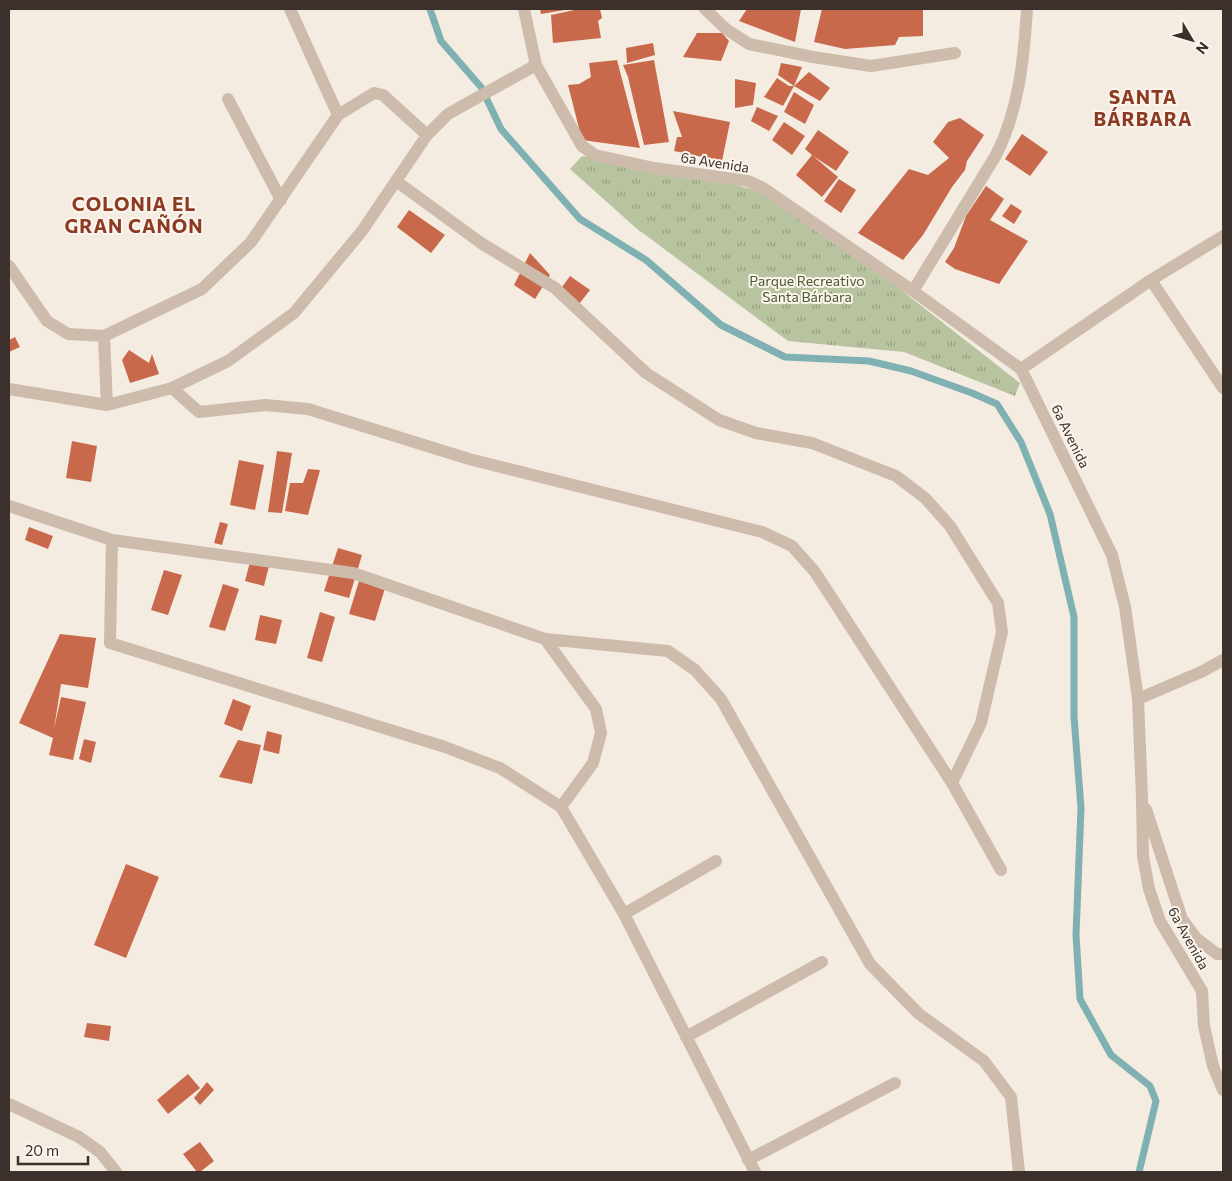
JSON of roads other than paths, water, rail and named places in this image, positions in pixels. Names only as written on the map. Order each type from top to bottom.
[{"type":"street","points":[[290,9],[338,115]]},
{"type":"street","name":"6a Avenida","points":[[524,9],[536,65],[582,146],[595,155],[654,168],[748,181],[763,188],[1022,369],[1112,555],[1125,607],[1138,699],[1143,856],[1149,889],[1160,921],[1202,991],[1204,1026],[1213,1066],[1223,1090]]},
{"type":"street","points":[[705,9],[726,29],[749,44],[805,56],[871,66],[955,53]]},
{"type":"street","points":[[913,291],[1004,139],[1021,74],[1027,9]]},
{"type":"street","points":[[9,389],[107,405],[172,388],[228,361],[294,312],[362,231],[426,135],[448,114],[536,65]]},
{"type":"street","points":[[9,266],[47,321],[68,334],[104,336],[202,288],[250,242],[281,200],[338,115],[374,93],[383,96],[426,135]]},
{"type":"street","points":[[228,99],[281,200]]},
{"type":"street","points":[[396,181],[481,243],[555,288],[646,372],[719,420],[756,433],[812,443],[896,476],[925,498],[950,526],[998,603],[1002,632],[981,724],[952,783]]},
{"type":"street","points":[[1022,369],[1151,280],[1223,236]]},
{"type":"street","points":[[1151,280],[1223,388]]},
{"type":"street","points":[[104,336],[107,405]]},
{"type":"street","points":[[172,388],[199,412],[265,406],[308,410],[470,459],[762,532],[792,546],[815,572],[952,783],[1001,870]]},
{"type":"street","points":[[9,506],[112,540],[353,573],[545,639],[668,651],[696,670],[721,699],[870,964],[919,1014],[984,1061],[1011,1097],[1018,1172]]},
{"type":"street","points":[[112,540],[110,643],[445,747],[500,768],[561,807],[624,914],[755,1172]]},
{"type":"street","points":[[545,639],[596,709],[601,733],[593,763],[561,807]]},
{"type":"street","points":[[1138,699],[1202,672],[1223,660]]},
{"type":"street","points":[[1142,798],[1182,919],[1196,938],[1217,954],[1223,954]]},
{"type":"street","points":[[624,914],[716,861]]},
{"type":"street","points":[[686,1037],[822,962]]},
{"type":"street","points":[[748,1160],[894,1083]]},
{"type":"street","points":[[9,1104],[79,1138],[100,1152],[116,1172]]},
{"type":"waterway","points":[[430,9],[441,41],[481,87],[501,129],[580,219],[646,260],[721,325],[785,357],[869,361],[911,371],[972,393],[997,404],[1021,442],[1050,514],[1074,617],[1074,717],[1081,808],[1076,935],[1080,999],[1111,1055],[1150,1086],[1156,1101],[1139,1172]]},
{"type":"district","name":"SANTA BÁRBARA","points":[[1143,107]]},
{"type":"district","name":"COLONIA EL GRAN CAÑÓN","points":[[134,214]]},
{"type":"park label","name":"Parque Recreativo Santa Bárbara","points":[[807,288]]}]
